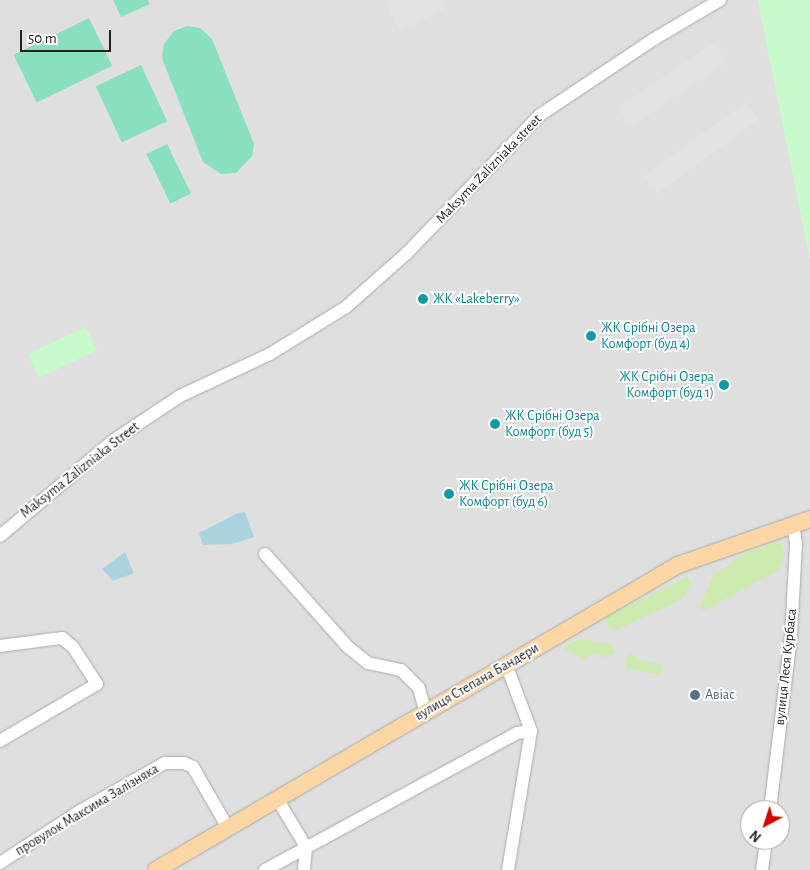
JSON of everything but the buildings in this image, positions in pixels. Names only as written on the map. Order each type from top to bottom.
[{"type":"main road","name":"вулиця Степана Бандери","points":[[156,870],[278,800],[425,711],[678,566],[793,523],[810,519]]},
{"type":"street","name":"Maksyma Zalizniaka street","points":[[0,536],[114,440],[180,396],[270,354],[346,307],[407,253],[540,114],[654,39],[720,0]]},
{"type":"street","name":"вулиця Леся Курбаса","points":[[771,800],[791,636],[796,544],[793,523]]},
{"type":"street","points":[[265,554],[348,647],[368,663],[401,670],[419,688],[425,711]]},
{"type":"street","points":[[0,646],[62,638],[73,647],[97,684],[0,741]]},
{"type":"street","points":[[506,664],[531,731],[508,870]]},
{"type":"street","points":[[264,870],[517,733],[531,731]]},
{"type":"street","name":"провулок Максима Залізняка","points":[[0,863],[80,812],[165,763],[184,762],[193,768],[228,828]]},
{"type":"street","points":[[278,800],[306,847],[304,870]]},
{"type":"street","points":[[762,870],[765,850]]},
{"type":"shaded area","points":[[0,0],[758,0],[810,259],[810,513],[778,521],[676,560],[145,870],[0,870]]},
{"type":"shaded area","points":[[385,0],[443,0],[447,8],[400,31]]},
{"type":"shaded area","points":[[714,43],[727,62],[631,127],[618,108]]},
{"type":"shaded area","points":[[746,102],[759,120],[657,194],[644,176]]},
{"type":"shaded area","points":[[810,524],[810,870],[167,870],[681,571]]},
{"type":"green space","points":[[113,0],[148,0],[150,4],[121,17]]},
{"type":"green space","points":[[758,0],[810,0],[810,259]]},
{"type":"green space","points":[[89,18],[112,66],[37,102],[14,55]]},
{"type":"green space","points":[[187,26],[200,28],[212,39],[254,144],[252,156],[236,173],[221,174],[203,162],[162,57],[164,44],[174,31]]},
{"type":"green space","points":[[141,65],[167,121],[122,142],[96,86]]},
{"type":"green space","points":[[167,144],[191,193],[170,204],[146,154]]},
{"type":"green space","points":[[86,327],[97,351],[39,378],[28,354]]},
{"type":"green space","points":[[777,542],[782,544],[785,553],[778,571],[705,610],[699,609],[713,575],[751,550]]},
{"type":"green space","points":[[688,576],[691,583],[682,599],[617,630],[608,626],[604,618]]},
{"type":"green space","points":[[579,639],[610,644],[616,652],[608,658],[593,653],[584,659],[565,650],[565,646]]},
{"type":"green space","points":[[631,653],[640,660],[662,665],[660,675],[626,668],[627,656]]},
{"type":"water","points":[[245,512],[254,537],[232,544],[203,545],[199,533],[238,513]]},
{"type":"water","points":[[125,552],[134,573],[113,581],[102,569]]},
{"type":"place","name":"ЖК «Lakeberry»","points":[[423,299]]},
{"type":"place","name":"ЖК Срібні Озера Комфорт (буд 4)","points":[[591,336]]},
{"type":"place","name":"ЖК Срібні Озера Комфорт (буд 1)","points":[[724,385]]},
{"type":"place","name":"ЖК Срібні Озера Комфорт (буд 5)","points":[[495,424]]},
{"type":"place","name":"ЖК Срібні Озера Комфорт (буд 6)","points":[[449,494]]},
{"type":"place","name":"Авіас","points":[[695,695]]}]
